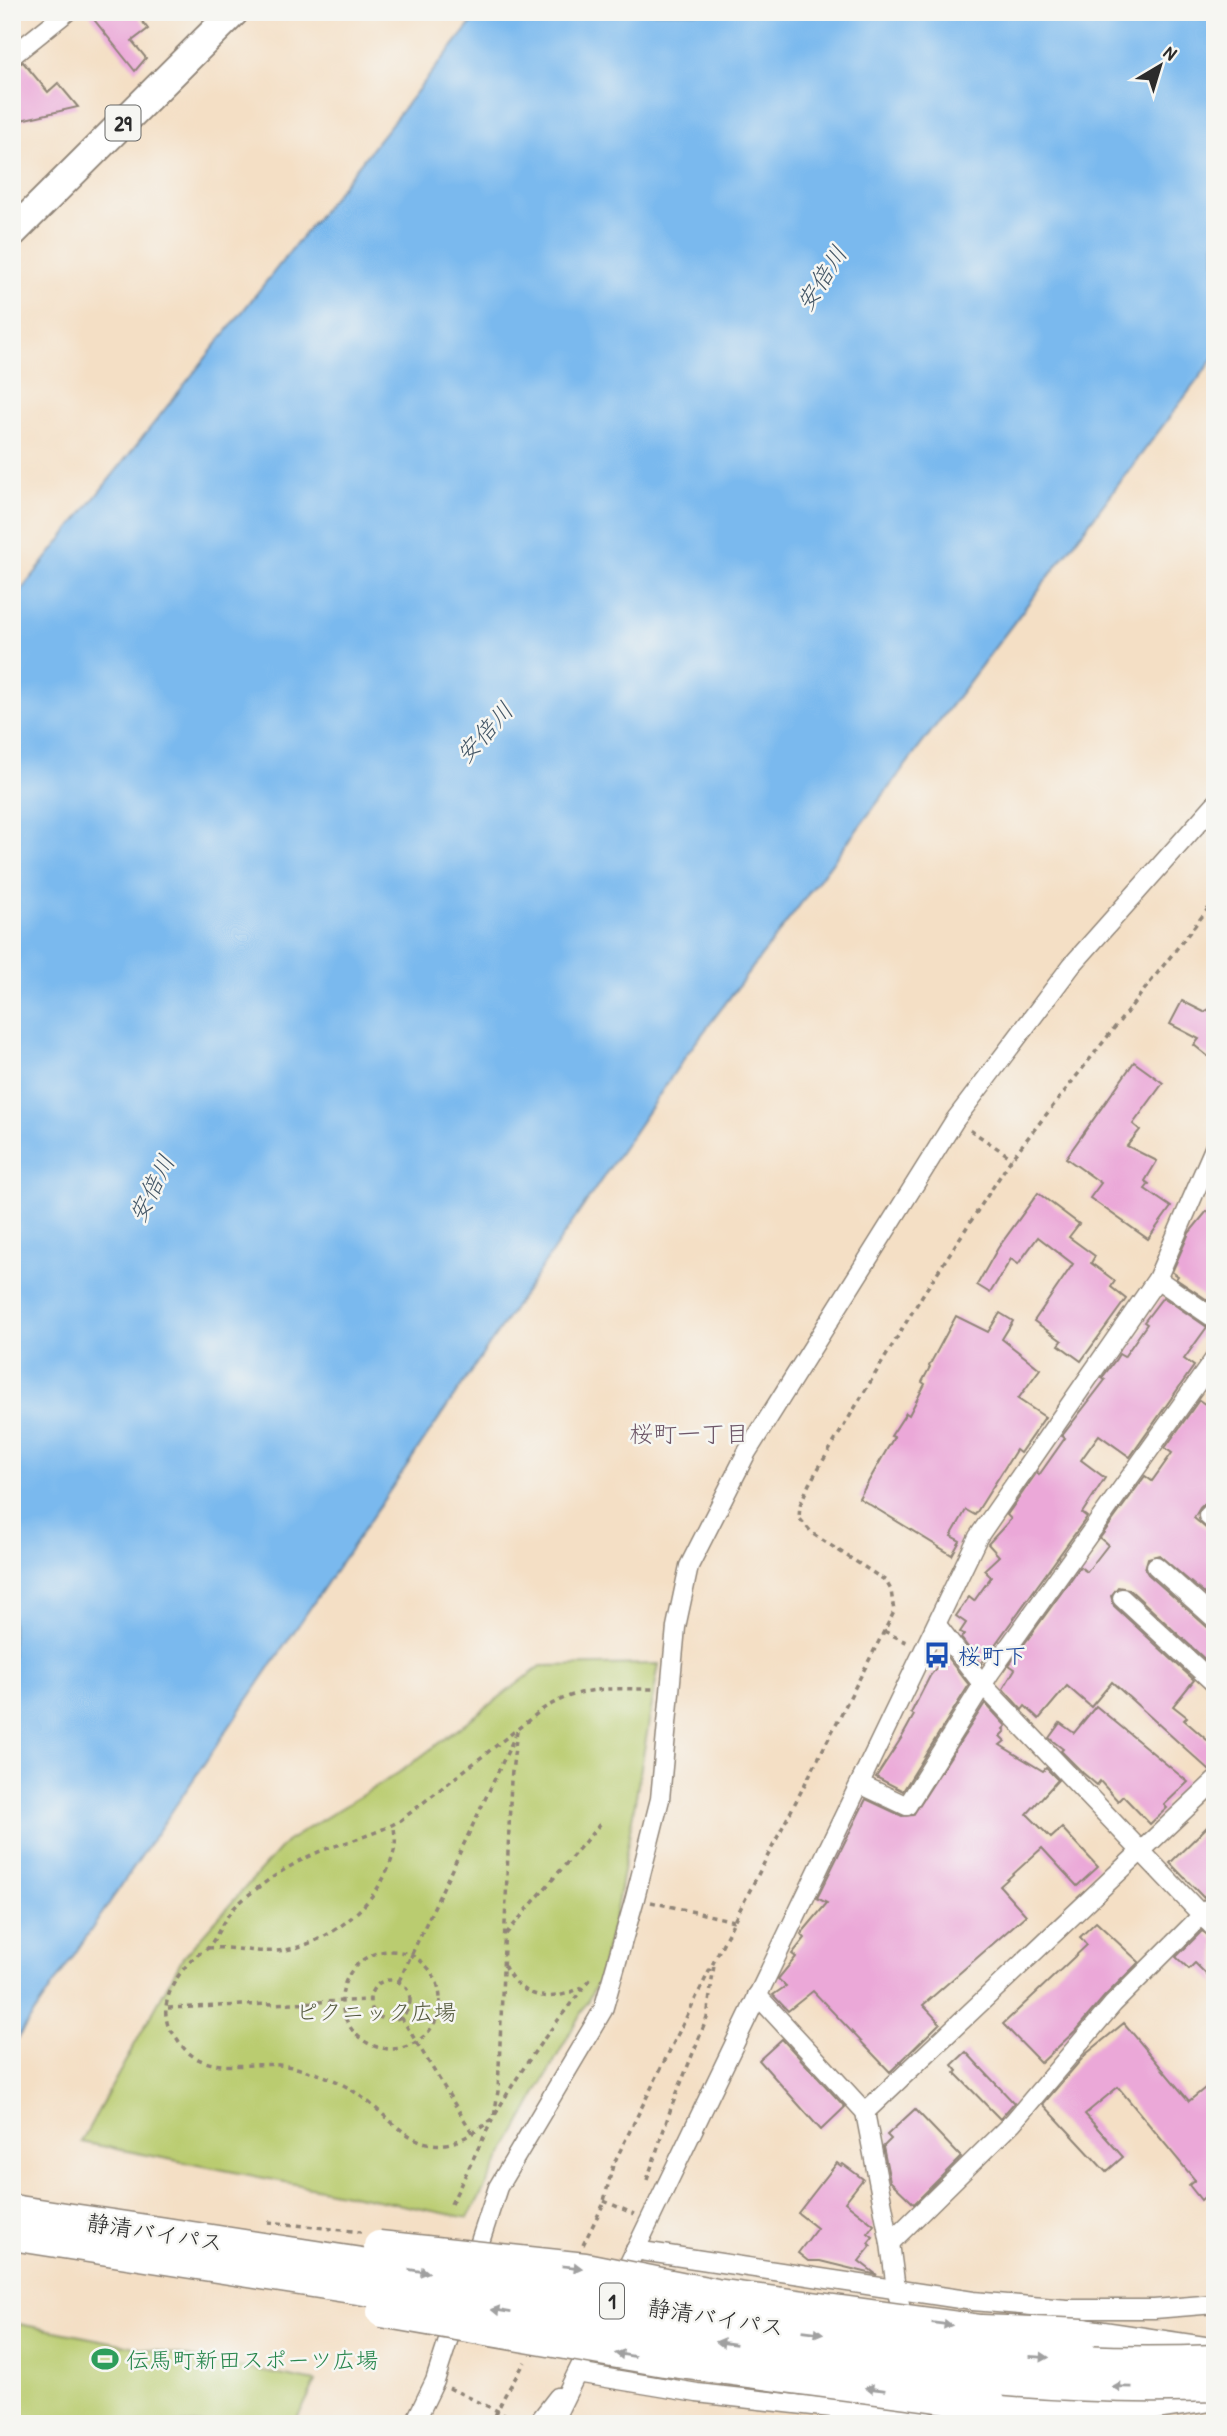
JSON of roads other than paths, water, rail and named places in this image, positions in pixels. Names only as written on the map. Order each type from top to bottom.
[{"type":"highway","name":"静清バイパス","points":[[12,2210],[777,2328],[989,2355],[1167,2362],[1215,2360]]},
{"type":"highway","points":[[114,2225],[352,2243],[585,2268],[716,2294],[804,2307],[981,2330],[1084,2334],[1215,2353]]},
{"type":"highway","name":"静清バイパス","points":[[12,2235],[532,2315],[985,2379],[1046,2385],[1215,2386]]},
{"type":"highway","points":[[63,2242],[314,2300],[557,2344],[984,2414],[1136,2407],[1215,2396]]},
{"type":"main road","name":"29","points":[[12,233],[234,12]]},
{"type":"street","points":[[12,56],[67,12]]},
{"type":"street","points":[[414,2424],[435,2381],[498,2187],[603,2010],[660,1799],[676,1628],[690,1566],[747,1452],[955,1120],[1072,965],[1215,804]]},
{"type":"street","points":[[552,2424],[978,1537],[1157,1279],[1208,1181],[1215,1146]]},
{"type":"street","points":[[1157,1279],[1215,1319]]},
{"type":"street","points":[[860,1784],[907,1806],[983,1685],[1215,1358]]},
{"type":"street","points":[[1215,1509],[1208,1516],[1215,1522]]},
{"type":"street","points":[[1156,1566],[1215,1619]]},
{"type":"street","points":[[1122,1598],[1215,1684]]},
{"type":"street","points":[[937,1625],[983,1685],[1140,1851],[1208,1909],[1215,1929]]},
{"type":"street","points":[[865,2112],[1215,1781]]},
{"type":"street","points":[[890,2243],[1013,2122],[1114,2004],[1208,1909]]},
{"type":"street","points":[[757,1995],[865,2112],[896,2289],[934,2422]]},
{"type":"street","points":[[635,2250],[973,2301],[1067,2309],[1154,2309],[1215,2304]]},
{"type":"street","points":[[575,2376],[934,2422],[984,2414]]},
{"type":"street","points":[[537,2424],[575,2376]]},
{"type":"water","name":"安倍川","points":[[480,12],[1215,12],[1215,357],[687,1054],[12,2046],[12,602]]},
{"type":"place","name":"桜町下","points":[[937,1655]]},
{"type":"place","name":"伝馬町新田スポーツ広場","points":[[105,2359]]},
{"type":"district","name":"桜町一丁目","points":[[689,1433]]},
{"type":"park label","name":"ピクニック広場","points":[[376,2011]]}]
